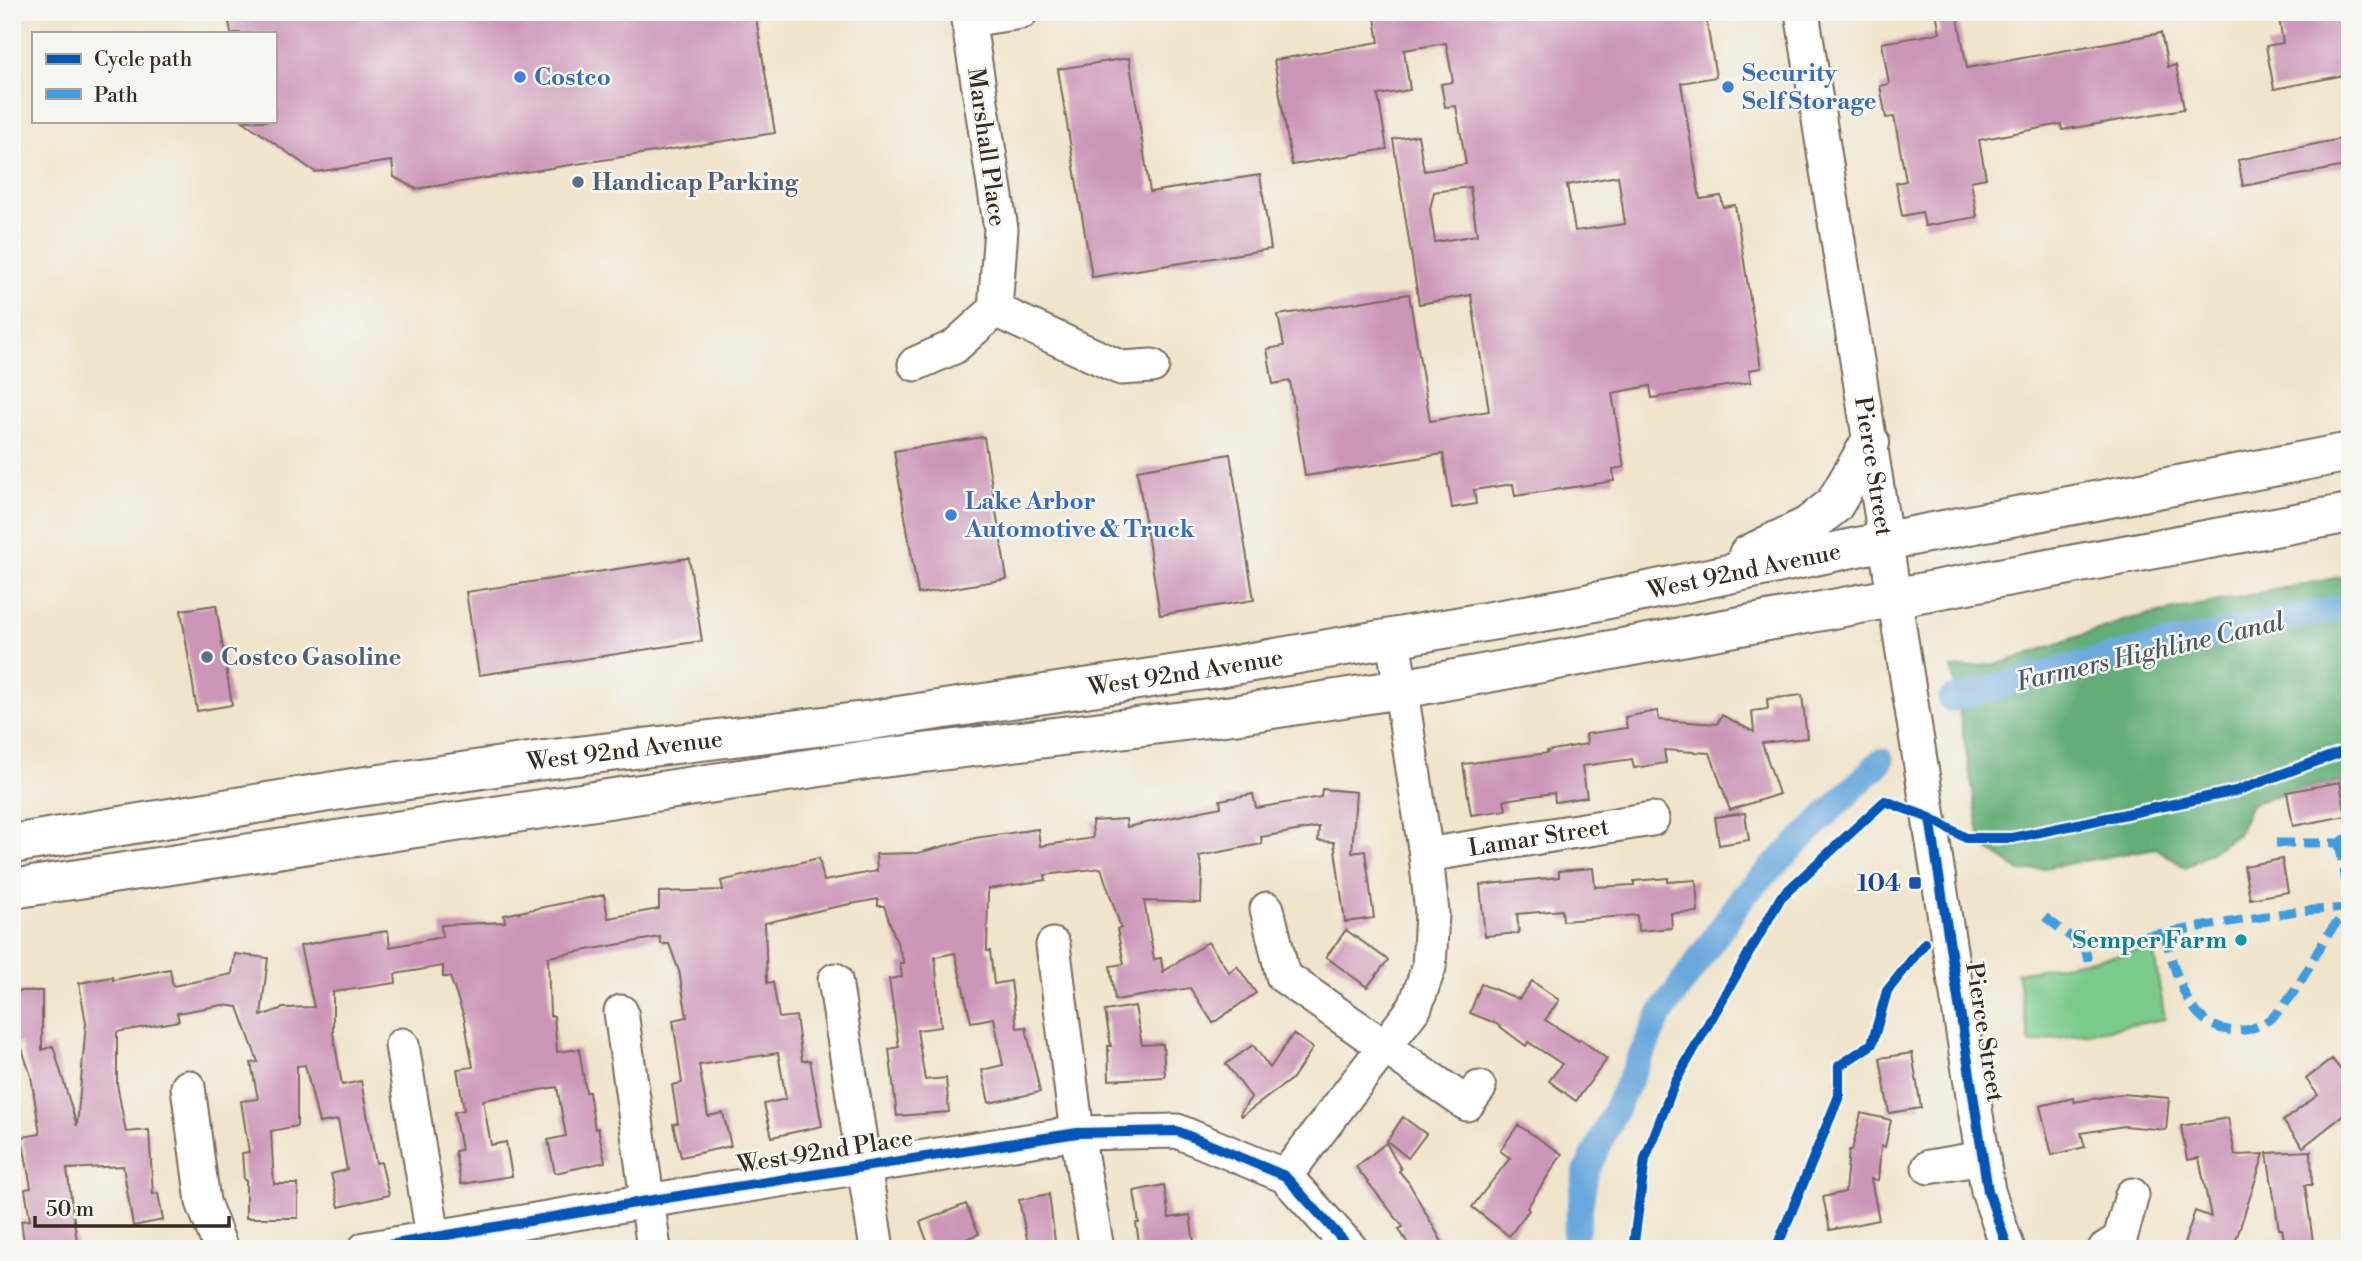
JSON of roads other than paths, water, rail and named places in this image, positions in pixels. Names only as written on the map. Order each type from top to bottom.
[{"type":"main road","points":[[1675,585],[1770,546],[1808,526],[1840,497],[1870,443]]},
{"type":"main road","name":"West 92nd Avenue","points":[[12,844],[536,761],[878,719],[1217,668],[1566,608],[1886,541],[2350,452]]},
{"type":"main road","name":"West 92nd Avenue","points":[[12,889],[852,762],[1233,715],[1401,690],[2350,513]]},
{"type":"street","points":[[967,16],[1021,12]]},
{"type":"street","name":"Pierce Street","points":[[1802,12],[1988,1191],[2008,1249]]},
{"type":"street","name":"Marshall Place","points":[[967,16],[1000,229],[995,310]]},
{"type":"street","points":[[915,364],[954,347],[995,310],[1121,368],[1152,366]]},
{"type":"street","points":[[1350,1249],[1285,1176],[1415,1007],[1429,967],[1432,913],[1426,855],[1393,638]]},
{"type":"street","name":"Lamar Street","points":[[1426,855],[1652,820]]},
{"type":"street","points":[[1267,909],[1283,976],[1467,1104],[1479,1088]]},
{"type":"street","points":[[1053,945],[1077,1133],[1097,1249]]},
{"type":"street","name":"West 92nd Place","points":[[835,980],[877,1249]]},
{"type":"street","points":[[621,1012],[654,1249]]},
{"type":"street","points":[[402,1045],[434,1242]]},
{"type":"street","points":[[188,1087],[202,1202],[221,1249]]},
{"type":"street","name":"West 92nd Place","points":[[365,1249],[434,1242],[647,1200],[1077,1133],[1177,1131],[1285,1176]]},
{"type":"street","points":[[1929,1167],[1983,1158]]},
{"type":"street","points":[[2105,1249],[2120,1239],[2132,1195]]},
{"type":"waterway","name":"Farmers Highline Canal","points":[[1951,699],[2105,658],[2350,606]]},
{"type":"waterway","name":"Farmers Highline Canal","points":[[1573,1249],[1586,1172],[1660,1015],[1745,894],[1881,761]]},
{"type":"place","name":"Costco","points":[[520,77]]},
{"type":"place","name":"Security Self Storage","points":[[1728,87]]},
{"type":"place","name":"Handicap Parking","points":[[578,182]]},
{"type":"place","name":"Lake Arbor Automotive & Truck","points":[[951,515]]},
{"type":"place","name":"Costco Gasoline","points":[[207,657]]},
{"type":"place","name":"104","points":[[1915,883]]},
{"type":"place","name":"Semper Farm","points":[[2241,940]]}]
